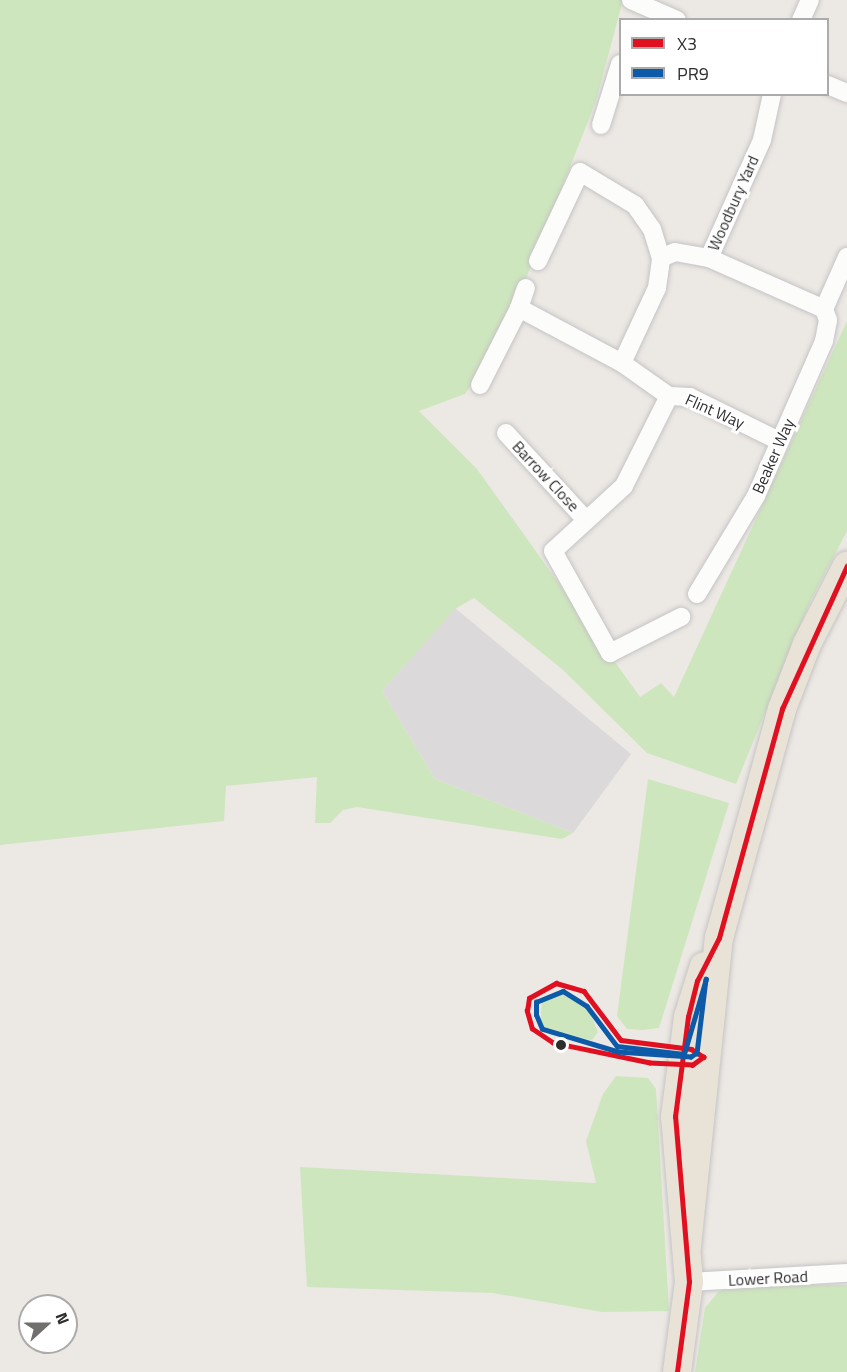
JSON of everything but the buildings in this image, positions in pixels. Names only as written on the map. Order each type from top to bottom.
[{"type":"highway","points":[[677,1372],[688,1282],[687,1246],[719,938],[782,709],[807,644],[847,566]]},
{"type":"street","points":[[802,18],[810,0]]},
{"type":"street","points":[[631,8],[668,18]]},
{"type":"street","points":[[601,125],[619,70]]},
{"type":"street","points":[[829,85],[847,93]]},
{"type":"street","name":"Woodbury Yard","points":[[661,258],[675,252],[709,258],[762,140],[772,96]]},
{"type":"street","points":[[538,261],[583,171],[635,205],[652,229],[661,258],[657,288],[622,363]]},
{"type":"street","points":[[709,258],[824,309],[847,257]]},
{"type":"street","points":[[480,385],[519,308],[526,288]]},
{"type":"street","name":"Flint Way","points":[[519,308],[622,363],[669,396],[690,397],[779,441]]},
{"type":"street","name":"Beaker Way","points":[[697,594],[756,496],[824,340],[828,320],[824,309]]},
{"type":"street","name":"Barrow Close","points":[[669,396],[624,486],[553,551],[610,653],[681,617]]},
{"type":"street","name":"Barrow Close","points":[[506,433],[586,520]]},
{"type":"street","name":"Lower Road","points":[[688,1282],[847,1273]]},
{"type":"shaded area","points":[[455,608],[631,754],[573,833],[435,779],[382,691]]},
{"type":"green space","points":[[0,0],[623,0],[596,101],[501,342],[465,394],[419,411],[477,469],[640,697],[661,683],[674,697],[847,321],[847,531],[810,602],[736,784],[647,753],[562,669],[474,598],[455,609],[382,691],[435,779],[573,833],[562,839],[357,807],[343,810],[330,823],[315,823],[317,777],[226,786],[224,821],[0,845]]},
{"type":"green space","points":[[648,779],[729,803],[659,1028],[642,1030],[627,1029],[617,1016]]},
{"type":"green space","points":[[562,991],[576,996],[589,1011],[598,1032],[592,1040],[550,1035],[540,1026],[542,1000]]},
{"type":"green space","points":[[616,1076],[648,1078],[656,1089],[669,1311],[602,1312],[493,1293],[307,1287],[300,1167],[596,1183],[586,1141],[603,1094]]},
{"type":"green space","points":[[762,1285],[847,1285],[847,1372],[695,1372],[705,1308],[719,1291]]},
{"type":"transit line","name":"X3","points":[[677,1372],[689,1282],[675,1117],[688,1017],[697,981],[719,938],[782,709],[847,566]]},
{"type":"transit line","name":"PR9","points":[[706,979],[697,1053],[691,1057],[618,1052],[542,1029],[536,1015],[536,1002],[563,991],[587,1006],[617,1046],[684,1054],[706,979]]},
{"type":"transit line","name":"X3","points":[[556,983],[584,991],[621,1040],[691,1049],[704,1057],[693,1065],[650,1063],[553,1043],[532,1029],[527,1011],[529,998],[556,983]]}]
